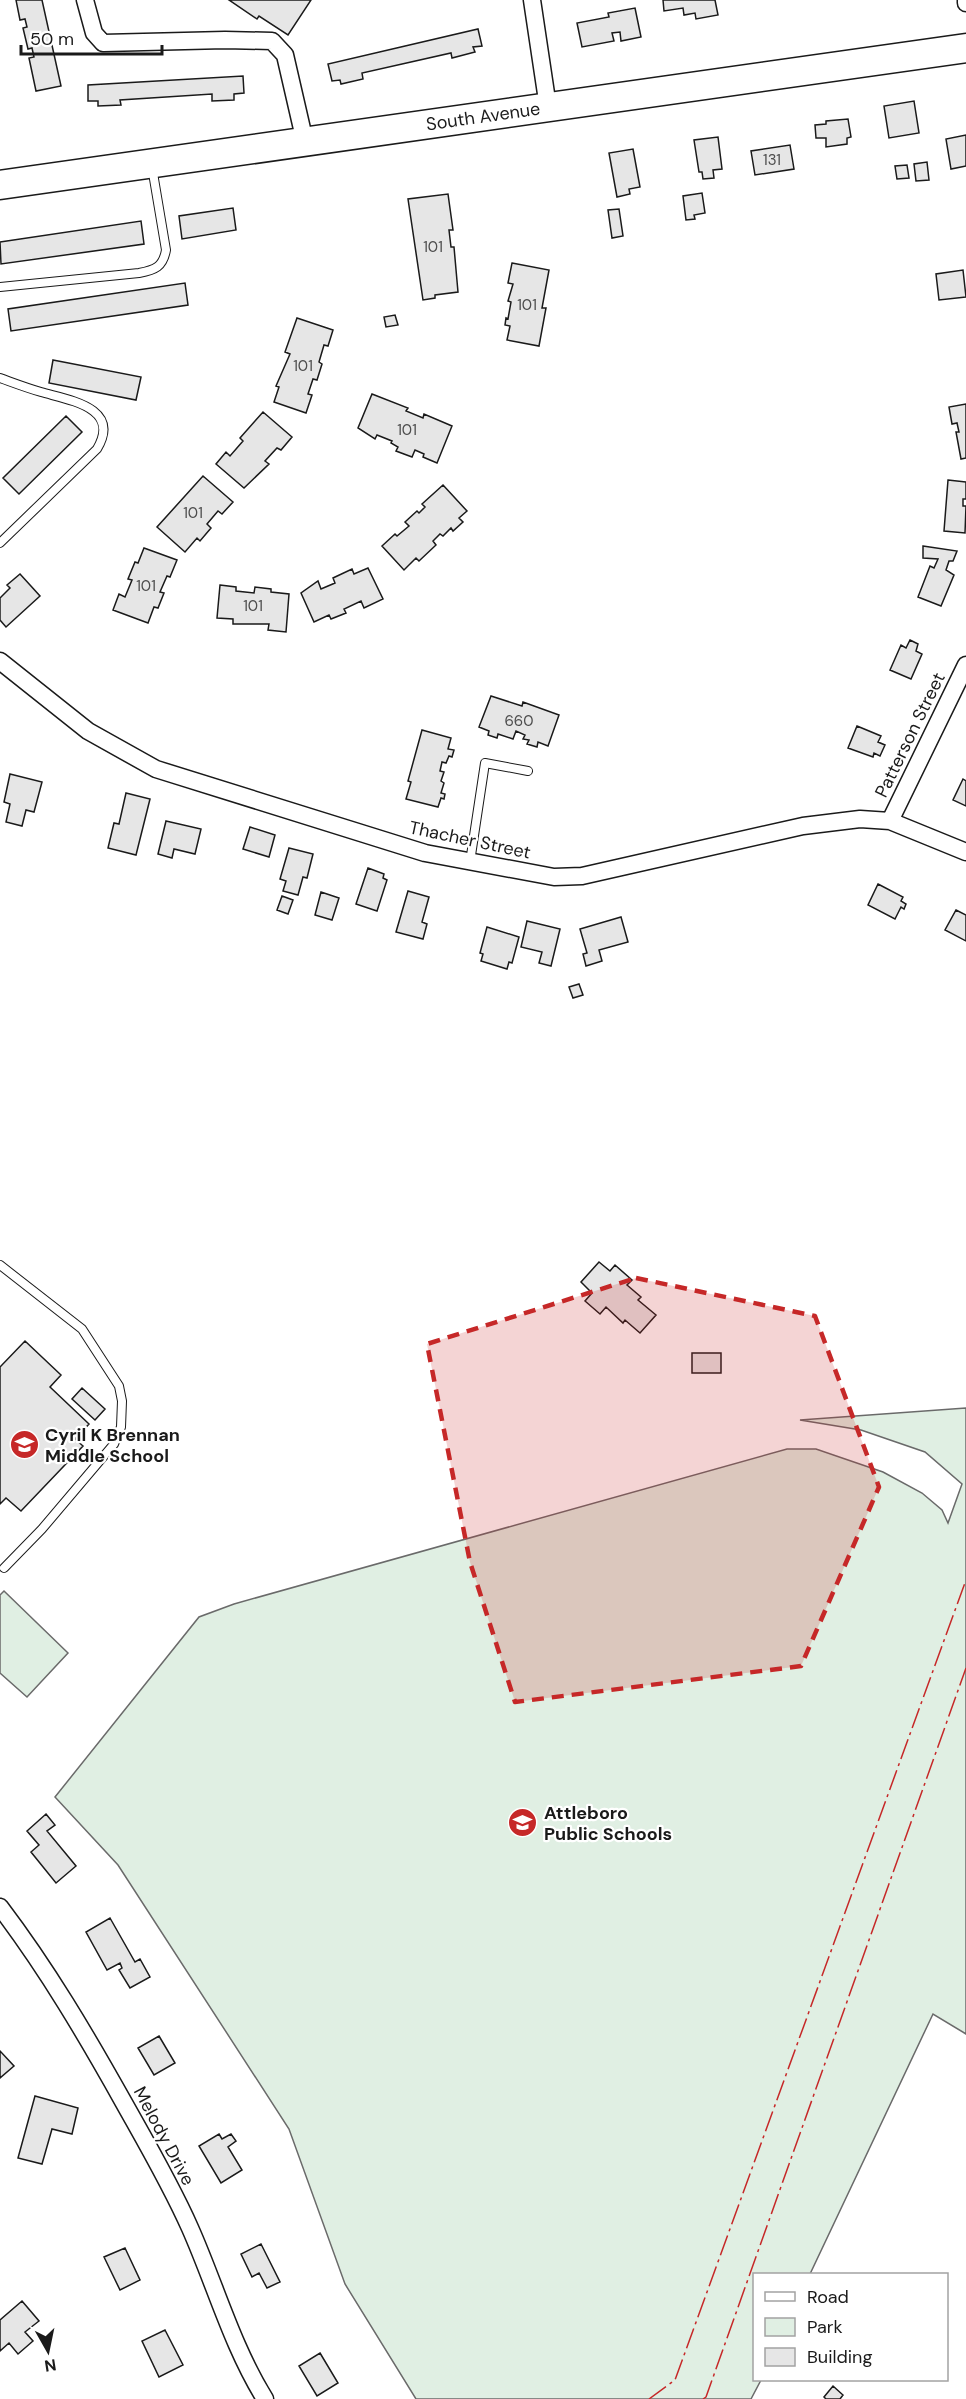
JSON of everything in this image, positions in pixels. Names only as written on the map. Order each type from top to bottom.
[{"type":"highway","name":"South Avenue","points":[[0,185],[966,48]]},
{"type":"street","points":[[85,0],[94,33],[103,43],[272,41],[285,55],[305,142]]},
{"type":"street","points":[[532,0],[548,107]]},
{"type":"street","name":"Thacher Street","points":[[0,661],[87,731],[156,769],[389,843],[470,863],[554,877],[582,876],[803,826],[860,819],[890,821],[966,852]]},
{"type":"street","name":"Patterson Street","points":[[890,821],[966,665]]},
{"type":"street","name":"Melody Drive","points":[[0,1907],[37,1955],[89,2040],[146,2143],[190,2227],[226,2318],[265,2399]]},
{"type":"lane","points":[[0,287],[156,270],[164,261],[166,250],[152,163]]},
{"type":"lane","points":[[0,378],[78,401],[95,412],[103,429],[103,439],[97,449],[0,543]]},
{"type":"lane","points":[[470,863],[485,763],[528,771]]},
{"type":"lane","points":[[0,1266],[82,1329],[119,1386],[122,1401],[121,1427],[114,1444],[42,1529],[1,1568]]},
{"type":"highlighted area","points":[[636,1278],[815,1316],[879,1487],[801,1666],[515,1702],[470,1562],[427,1344]]},
{"type":"green space","name":"Attleboro Public Schools","points":[[966,1408],[966,2034],[933,2014],[810,2273],[753,2273],[753,2381],[760,2381],[751,2399],[416,2399],[345,2284],[289,2129],[118,1865],[55,1797],[199,1617],[234,1604],[787,1449],[816,1449],[883,1472],[922,1493],[942,1510],[948,1523],[962,1484],[925,1452],[861,1430],[800,1420]]},
{"type":"green space","points":[[4,1591],[68,1653],[27,1697],[0,1673],[0,1595]]},
{"type":"building","points":[[16,0],[42,0],[61,86],[36,91],[29,58],[34,57],[32,48],[28,49],[23,28],[27,27],[25,19],[20,20]]},
{"type":"building","points":[[229,0],[311,0],[288,35],[259,16],[257,19]]},
{"type":"building","points":[[663,0],[715,0],[718,15],[696,19],[695,13],[684,15],[683,8],[664,11]]},
{"type":"building","points":[[635,8],[641,37],[621,41],[620,32],[612,33],[614,41],[582,47],[577,23],[609,17],[608,13]]},
{"type":"building","points":[[478,29],[482,46],[473,47],[475,52],[452,58],[451,53],[362,73],[363,79],[341,84],[340,80],[332,81],[328,64]]},
{"type":"building","points":[[243,76],[244,93],[234,94],[234,100],[212,101],[212,94],[120,100],[121,105],[98,106],[98,101],[88,101],[88,85]]},
{"type":"building","points":[[914,101],[919,133],[889,138],[884,106]]},
{"type":"building","points":[[848,119],[851,137],[847,138],[847,144],[826,147],[826,138],[816,138],[815,125],[826,124],[826,121]]},
{"type":"building","points":[[966,135],[966,166],[951,169],[946,139]]},
{"type":"building","points":[[718,137],[722,169],[713,170],[714,178],[703,179],[702,172],[699,172],[694,140]]},
{"type":"building","points":[[790,145],[794,169],[755,175],[751,151]]},
{"type":"building","points":[[633,149],[640,187],[629,189],[630,194],[617,197],[609,153]]},
{"type":"building","points":[[927,162],[929,180],[916,181],[914,164]]},
{"type":"building","points":[[907,165],[909,178],[897,179],[895,166]]},
{"type":"building","points":[[702,193],[705,213],[694,215],[695,219],[686,220],[683,196]]},
{"type":"building","points":[[448,194],[453,230],[449,230],[451,247],[454,247],[458,292],[435,295],[435,298],[423,300],[408,199]]},
{"type":"building","points":[[233,208],[236,230],[182,239],[179,216]]},
{"type":"building","points":[[619,209],[623,236],[612,238],[608,210]]},
{"type":"building","points":[[141,221],[144,244],[1,264],[0,242]]},
{"type":"building","points":[[512,263],[549,270],[542,308],[546,308],[539,346],[507,340],[510,326],[505,325],[511,302],[508,301],[513,284],[508,283]]},
{"type":"building","points":[[963,270],[966,297],[939,300],[936,274]]},
{"type":"building","points":[[185,283],[188,305],[11,331],[8,309]]},
{"type":"building","points":[[395,315],[398,325],[386,327],[384,317]]},
{"type":"building","points":[[297,318],[333,330],[328,346],[324,345],[317,380],[313,379],[308,394],[312,395],[306,413],[274,402],[279,387],[276,386],[290,354],[285,352]]},
{"type":"building","points":[[53,360],[141,377],[136,400],[49,383]]},
{"type":"building","points":[[372,394],[408,408],[406,411],[423,418],[424,414],[452,426],[437,463],[423,457],[424,454],[415,450],[412,457],[396,451],[398,447],[391,443],[392,441],[377,435],[375,439],[358,428]]},
{"type":"building","points":[[966,404],[966,458],[961,459],[956,432],[959,432],[957,423],[952,424],[949,407]]},
{"type":"building","points":[[263,412],[292,437],[281,450],[277,448],[265,461],[269,464],[244,488],[216,464],[226,452],[230,456],[243,441],[240,438]]},
{"type":"building","points":[[66,416],[82,432],[19,494],[3,478]]},
{"type":"building","points":[[203,476],[233,502],[222,514],[218,511],[207,524],[211,528],[200,541],[197,538],[185,552],[157,527]]},
{"type":"building","points":[[948,480],[966,482],[966,499],[963,499],[963,506],[966,506],[965,533],[944,531]]},
{"type":"building","points":[[443,485],[467,511],[459,518],[463,522],[453,531],[451,528],[443,536],[440,534],[433,541],[436,545],[419,561],[416,558],[404,570],[382,546],[395,534],[397,536],[409,526],[405,522],[417,511],[419,513],[425,507],[422,504]]},
{"type":"building","points":[[923,546],[957,551],[953,561],[949,561],[946,570],[954,575],[941,606],[918,597],[930,566],[934,568],[938,559],[923,558]]},
{"type":"building","points":[[144,548],[177,560],[160,592],[164,593],[158,608],[154,607],[148,623],[113,610],[119,594],[125,597],[132,580],[128,579]]},
{"type":"building","points":[[368,568],[383,599],[364,608],[361,601],[344,609],[346,613],[331,619],[329,615],[314,622],[301,593],[318,581],[321,589],[335,583],[333,578],[352,569],[354,574]]},
{"type":"building","points":[[20,574],[40,596],[6,627],[0,620],[0,598],[10,588],[7,585]]},
{"type":"building","points":[[220,585],[236,587],[236,591],[254,593],[255,587],[289,594],[286,632],[268,630],[269,624],[233,624],[233,619],[217,618]]},
{"type":"building","points":[[910,640],[918,644],[916,651],[922,654],[911,679],[890,670],[901,645],[906,648]]},
{"type":"building","points":[[491,696],[522,706],[523,702],[559,715],[548,746],[538,742],[537,747],[527,744],[529,740],[523,739],[525,735],[516,731],[513,739],[498,734],[497,738],[488,735],[489,731],[479,727]]},
{"type":"building","points":[[857,726],[881,736],[878,742],[885,745],[880,756],[874,753],[873,757],[848,748]]},
{"type":"building","points":[[422,730],[451,738],[448,749],[454,750],[452,757],[449,756],[446,763],[442,762],[440,771],[444,772],[441,781],[444,783],[441,793],[445,794],[438,807],[406,799],[411,782],[408,781]]},
{"type":"building","points":[[10,774],[42,782],[34,812],[26,810],[22,826],[6,822],[10,804],[4,802]]},
{"type":"building","points":[[963,779],[966,781],[966,806],[953,800]]},
{"type":"building","points":[[126,793],[150,799],[136,855],[108,848],[114,823],[119,824]]},
{"type":"building","points":[[166,821],[201,829],[195,854],[174,849],[172,858],[158,854]]},
{"type":"building","points":[[250,827],[275,835],[269,857],[243,849]]},
{"type":"building","points":[[289,848],[313,854],[307,878],[303,877],[298,895],[283,891],[286,881],[280,879]]},
{"type":"building","points":[[368,868],[384,874],[383,878],[387,880],[377,911],[356,904]]},
{"type":"building","points":[[878,884],[903,897],[901,901],[906,904],[904,909],[901,907],[895,919],[868,905]]},
{"type":"building","points":[[408,891],[429,897],[422,922],[427,924],[423,939],[396,932]]},
{"type":"building","points":[[321,892],[339,898],[332,920],[315,915]]},
{"type":"building","points":[[282,896],[293,900],[288,914],[277,910]]},
{"type":"building","points":[[956,910],[966,915],[966,941],[945,930]]},
{"type":"building","points":[[621,917],[628,942],[599,950],[602,961],[586,966],[583,954],[587,953],[580,929]]},
{"type":"building","points":[[527,921],[560,929],[551,966],[539,963],[542,952],[521,947]]},
{"type":"building","points":[[487,927],[519,937],[512,963],[509,962],[507,969],[481,961],[483,954],[480,953]]},
{"type":"building","points":[[579,984],[583,995],[573,998],[569,987]]},
{"type":"building","points":[[599,1262],[610,1271],[615,1265],[632,1280],[627,1285],[641,1297],[638,1300],[656,1315],[640,1333],[625,1320],[623,1323],[606,1307],[600,1314],[585,1301],[592,1293],[581,1282]]},
{"type":"building","points":[[25,1341],[61,1375],[50,1387],[89,1424],[75,1439],[83,1446],[21,1511],[6,1498],[0,1504],[0,1367]]},
{"type":"building","points":[[692,1353],[721,1353],[721,1373],[692,1373]]},
{"type":"building","points":[[82,1388],[105,1409],[95,1420],[72,1399]]},
{"type":"building","points":[[46,1814],[55,1825],[47,1831],[76,1866],[56,1883],[31,1852],[39,1845],[27,1831]]},
{"type":"building","points":[[110,1918],[135,1962],[140,1959],[150,1977],[130,1988],[119,1970],[122,1968],[120,1963],[107,1970],[86,1932]]},
{"type":"building","points":[[159,2036],[175,2063],[154,2075],[138,2048]]},
{"type":"building","points":[[0,2051],[14,2066],[0,2078]]},
{"type":"building","points":[[35,2096],[78,2108],[72,2134],[52,2129],[42,2164],[18,2158]]},
{"type":"building","points":[[219,2134],[222,2139],[231,2134],[236,2141],[228,2147],[242,2170],[221,2183],[199,2146]]},
{"type":"building","points":[[261,2244],[280,2282],[267,2288],[259,2273],[252,2277],[241,2254]]},
{"type":"building","points":[[125,2248],[140,2280],[120,2290],[104,2257]]},
{"type":"building","points":[[22,2301],[39,2321],[25,2332],[33,2341],[18,2354],[9,2343],[0,2351],[0,2320]]},
{"type":"building","points":[[165,2330],[183,2365],[159,2377],[142,2341]]},
{"type":"building","points":[[320,2353],[338,2383],[317,2396],[299,2366]]},
{"type":"building","points":[[833,2386],[843,2395],[840,2399],[826,2399],[824,2397]]},
{"type":"power","points":[[649,2399],[675,2380],[966,1580]]},
{"type":"power","points":[[703,2399],[706,2397],[966,1668]]},
{"type":"place","name":"Cyril K Brennan Middle School","points":[[24,1445]]},
{"type":"place","name":"Attleboro Public Schools","points":[[523,1823]]}]
